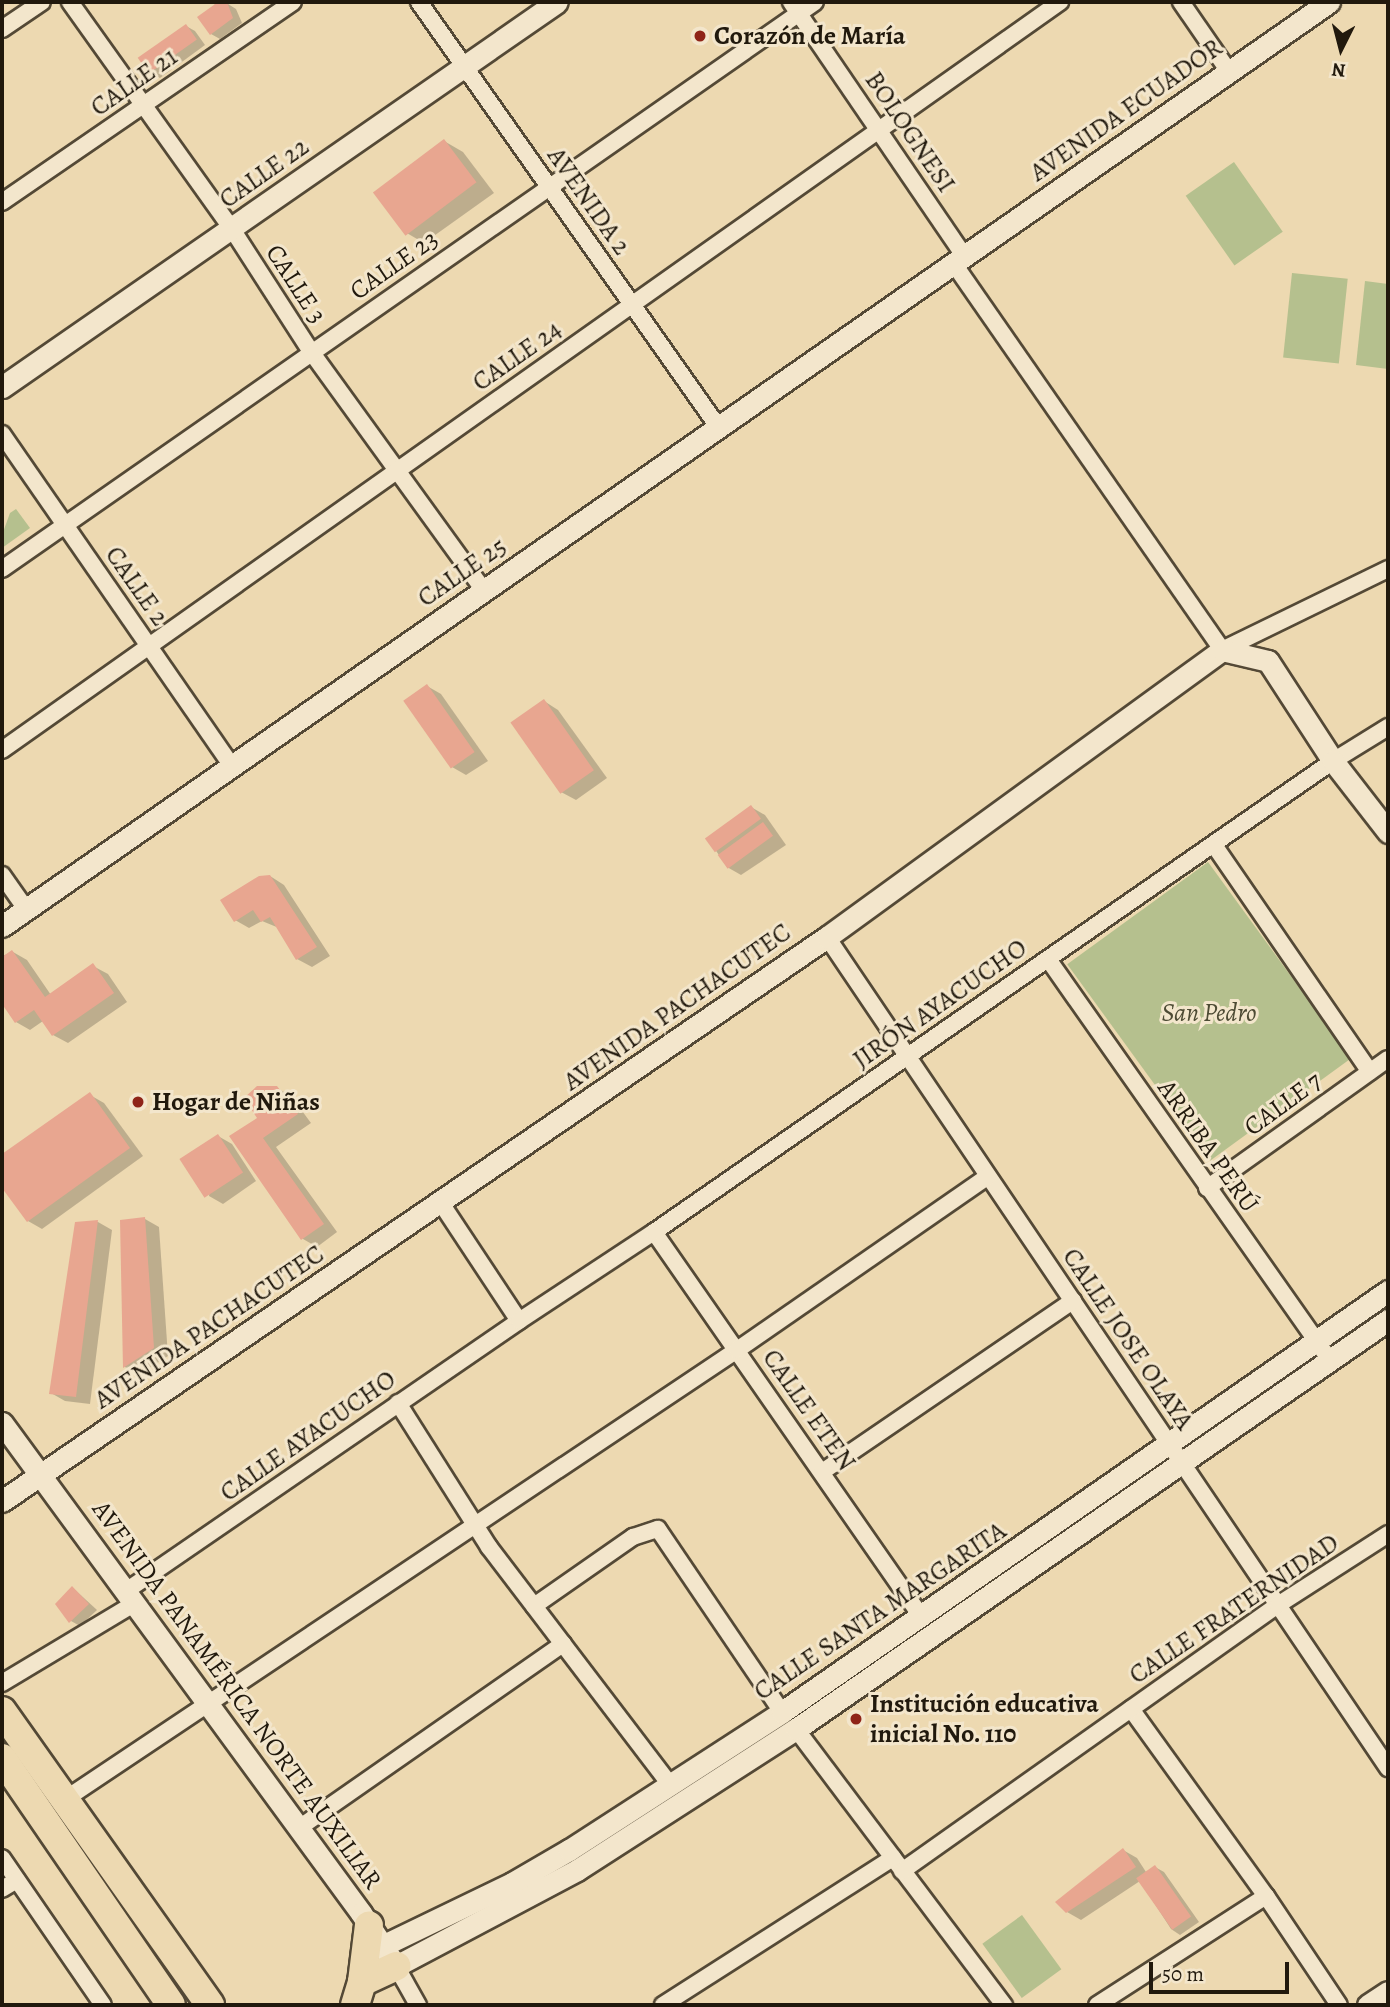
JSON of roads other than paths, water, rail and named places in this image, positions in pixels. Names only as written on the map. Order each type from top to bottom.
[{"type":"highway","points":[[2,1711],[210,2005]]},
{"type":"highway","points":[[2,1758],[171,2005]]},
{"type":"highway","points":[[359,1994],[383,1945]]},
{"type":"highway","points":[[359,1994],[383,1945]]},
{"type":"main road","name":"CALLE 22","points":[[2,387],[557,2]]},
{"type":"main road","name":"AVENIDA ECUADOR","points":[[959,260],[1329,2]]},
{"type":"main road","name":"CALLE 25","points":[[2,926],[959,260]]},
{"type":"main road","points":[[1222,650],[1268,661],[1333,761],[1388,832]]},
{"type":"main road","name":"AVENIDA PACHACUTEC","points":[[2,1500],[441,1203],[827,937],[1222,650]]},
{"type":"main road","name":"CALLE SANTA MARGARITA","points":[[383,1945],[577,1870],[796,1729],[1176,1453],[1316,1340],[1388,1291]]},
{"type":"main road","name":"CALLE SANTA MARGARITA","points":[[383,1945],[512,1883],[782,1713],[922,1617],[1176,1453],[1330,1360],[1388,1320]]},
{"type":"main road","name":"AVENIDA PANAMÉRICA NORTE AUXILIAR","points":[[2,1423],[383,1945]]},
{"type":"main road","points":[[1368,2005],[1388,1992]]},
{"type":"street","points":[[2,29],[42,2]]},
{"type":"street","name":"CALLE 3","points":[[70,2],[232,229],[312,353],[484,590]]},
{"type":"street","name":"CALLE 21","points":[[2,202],[293,2]]},
{"type":"street","name":"AVENIDA 2","points":[[419,2],[719,428]]},
{"type":"street","name":"CALLE 23","points":[[2,569],[549,187],[795,7],[815,2]]},
{"type":"street","name":"CALLE 24","points":[[2,750],[1060,2]]},
{"type":"street","points":[[1181,2],[1230,73]]},
{"type":"street","name":"BOLOGNESI","points":[[795,7],[878,130],[959,260],[1222,650]]},
{"type":"street","name":"CALLE 2","points":[[2,434],[232,766]]},
{"type":"street","name":"AVENIDA PACHACUTEC","points":[[1222,650],[1388,569]]},
{"type":"street","name":"JIRÓN AYACUCHO","points":[[519,1321],[654,1232],[1333,761],[1388,727]]},
{"type":"street","points":[[1214,845],[1370,1072]]},
{"type":"street","points":[[2,875],[26,909]]},
{"type":"street","name":"CALLE JOSE OLAYA","points":[[827,937],[1388,1768]]},
{"type":"street","name":"ARRIBA PERÚ","points":[[1048,959],[1330,1360]]},
{"type":"street","name":"CALLE 7","points":[[1207,1188],[1388,1059]]},
{"type":"street","points":[[64,1800],[737,1350],[988,1176]]},
{"type":"street","points":[[441,1203],[519,1321]]},
{"type":"street","name":"CALLE ETEN","points":[[654,1232],[922,1617]]},
{"type":"street","points":[[822,1472],[1073,1301]]},
{"type":"street","name":"CALLE AYACUCHO","points":[[2,1683],[130,1597],[398,1403],[519,1321]]},
{"type":"street","points":[[398,1403],[476,1526],[670,1784]]},
{"type":"street","points":[[534,1606],[633,1537],[658,1529],[782,1713]]},
{"type":"street","name":"CALLE FRATERNIDAD","points":[[663,2005],[898,1864],[1131,1709],[1278,1605],[1388,1534]]},
{"type":"street","points":[[299,1828],[563,1644]]},
{"type":"street","points":[[1131,1709],[1266,1896],[1339,2005]]},
{"type":"street","points":[[796,1729],[898,1864],[996,2003]]},
{"type":"street","points":[[2,1858],[103,2005]]},
{"type":"street","points":[[2,1889],[17,1880]]},
{"type":"street","points":[[1097,2005],[1266,1896]]},
{"type":"street","name":"AVENIDA PANAMÉRICA NORTE AUXILIAR","points":[[383,1945],[418,2005]]},
{"type":"place","name":"Corazón de María","points":[[700,36]]},
{"type":"place","name":"Hogar de Niñas","points":[[138,1102]]},
{"type":"place","name":"Institución educativa inicial No. 110","points":[[856,1719]]},
{"type":"park label","name":"San Pedro","points":[[1209,1013]]}]
